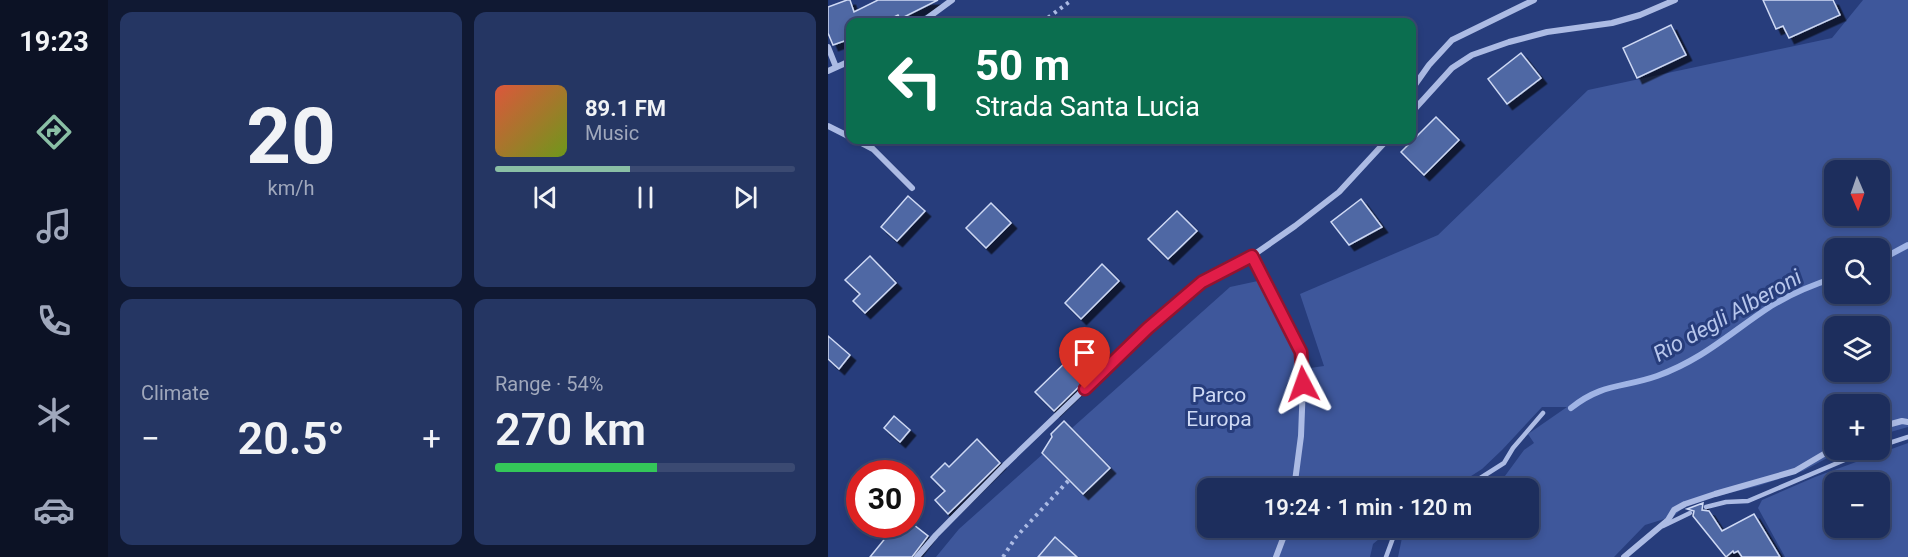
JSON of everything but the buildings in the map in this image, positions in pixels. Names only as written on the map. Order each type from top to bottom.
[{"type":"street","points":[[927,18],[952,0]]},
{"type":"street","points":[[1416,83],[1429,64],[1452,40],[1534,0]]},
{"type":"street","points":[[1416,108],[1452,68],[1472,55],[1547,32],[1612,23],[1640,15],[1675,0]]},
{"type":"street","points":[[828,47],[836,67]]},
{"type":"street","points":[[828,71],[846,63]]},
{"type":"street","points":[[828,126],[846,135]]},
{"type":"street","points":[[864,144],[873,149],[912,188]]},
{"type":"street","points":[[1368,161],[1378,144]]},
{"type":"street","points":[[917,557],[998,473],[1148,328],[1202,282],[1252,256],[1287,233],[1339,192],[1383,144]]},
{"type":"street","points":[[1252,256],[1301,352],[1303,384],[1295,478]]},
{"type":"street","points":[[1890,425],[1902,421],[1908,423]]},
{"type":"street","points":[[1624,557],[1668,520],[1674,510],[1685,504],[1796,471],[1824,454]]},
{"type":"street","points":[[1276,557],[1283,538]]},
{"type":"lane","points":[[1480,478],[1504,463],[1513,448],[1543,413]]},
{"type":"lane","points":[[1890,443],[1908,437]]},
{"type":"lane","points":[[1706,507],[1726,502],[1748,501],[1844,460]]},
{"type":"lane","points":[[1656,530],[1690,513]]},
{"type":"lane","points":[[1386,557],[1393,538]]},
{"type":"path","points":[[1047,18],[1072,0]]},
{"type":"path","points":[[1003,557],[1016,537],[1069,480]]},
{"type":"green space","name":"Parco Europa","points":[[1863,0],[1908,0],[1908,427],[1890,432],[1890,394],[1824,394],[1824,460],[1803,471],[1758,486],[1685,506],[1674,516],[1645,525],[1614,557],[1398,557],[1402,538],[1539,538],[1539,478],[1503,478],[1524,450],[1534,443],[1528,434],[1567,407],[1542,407],[1502,450],[1482,469],[1468,478],[1197,478],[1197,538],[1380,538],[1373,544],[1370,557],[936,557],[959,529],[1230,287],[1267,279],[1303,369],[1324,366],[1300,294],[1438,235],[1588,90],[1832,38]]},
{"type":"green space","points":[[1908,443],[1908,557],[1785,557],[1758,508],[1762,500],[1824,474],[1824,538],[1890,538],[1890,472],[1829,472],[1862,460],[1890,460],[1890,450]]},
{"type":"waterway","name":"Rio degli Alberoni","points":[[1890,255],[1908,245]]},
{"type":"waterway","name":"Rio degli Alberoni","points":[[1571,408],[1603,390],[1645,380],[1689,362],[1779,302],[1824,282]]},
{"type":"route","points":[[1085,389],[1148,328],[1202,282],[1252,256],[1301,352],[1303,384]]}]
